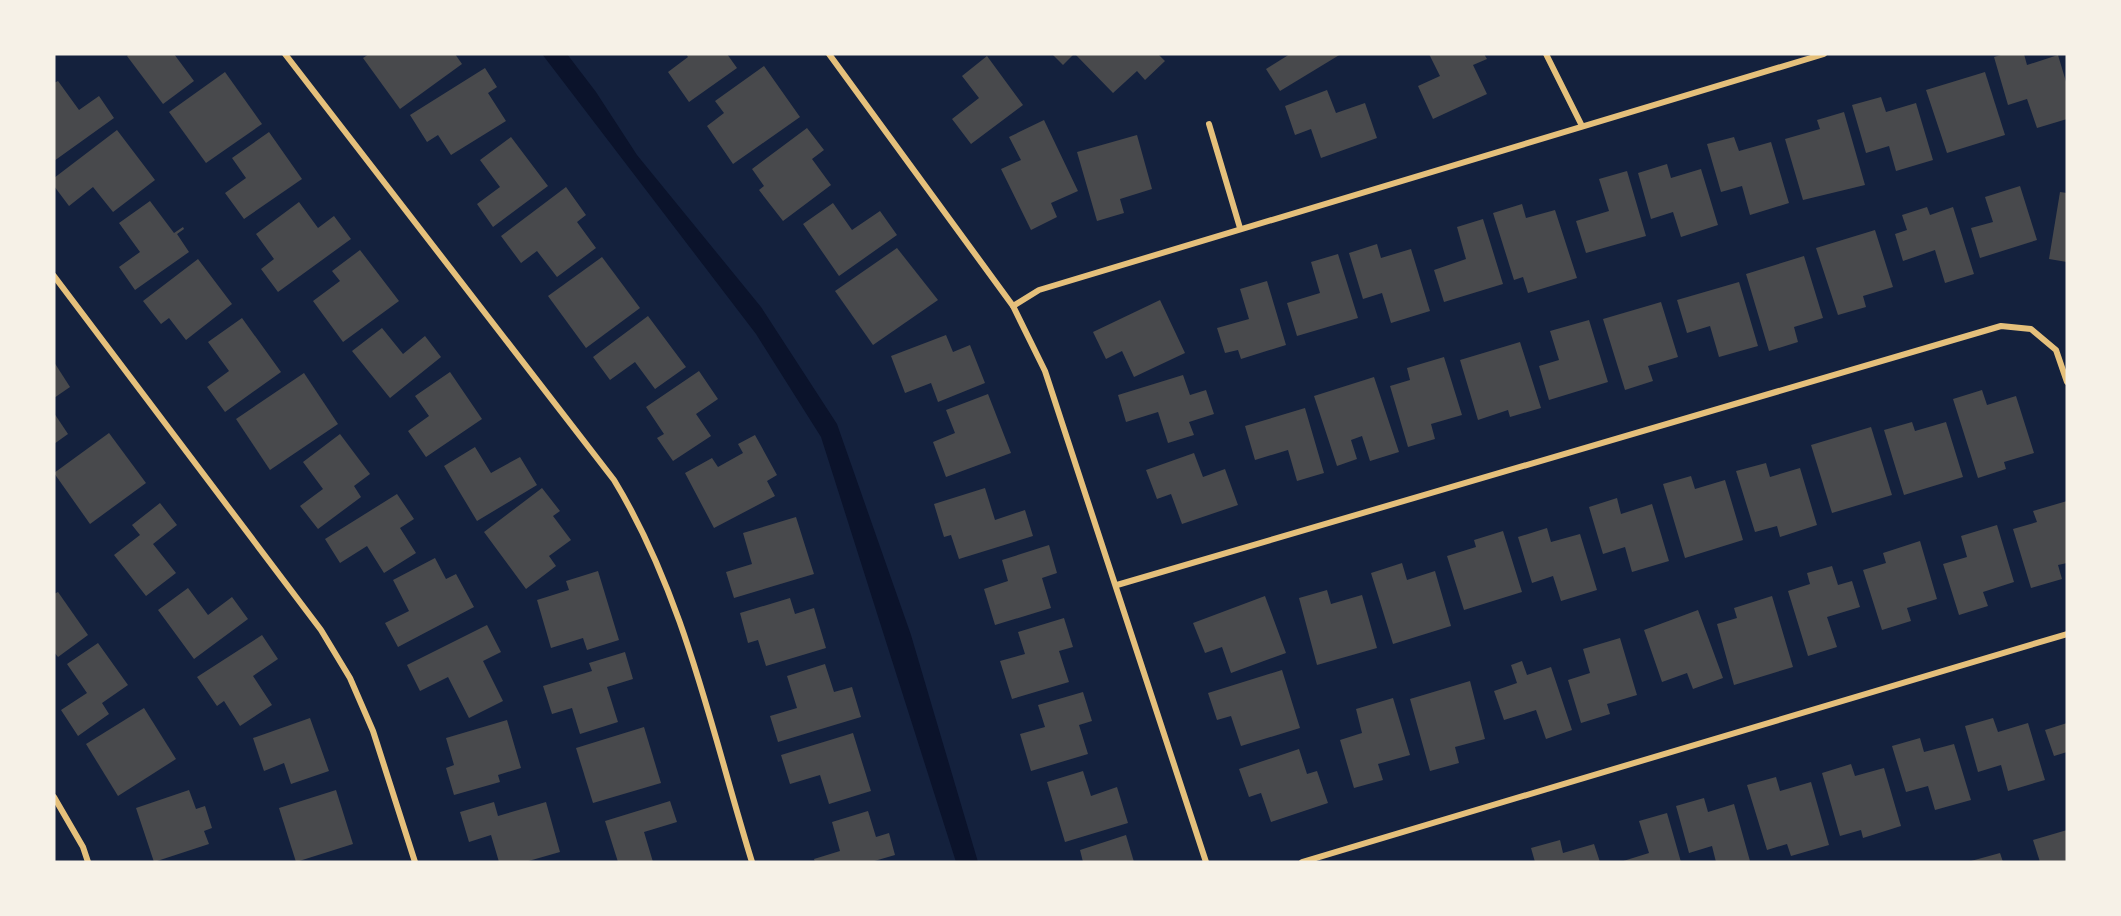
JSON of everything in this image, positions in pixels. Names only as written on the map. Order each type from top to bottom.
[{"type":"street","points":[[285,54],[614,480],[640,523],[675,606],[752,862]]},
{"type":"street","points":[[829,54],[1012,306],[1045,371],[1206,862]]},
{"type":"street","points":[[1546,54],[1582,126]]},
{"type":"street","points":[[1012,306],[1039,290],[1824,54]]},
{"type":"street","points":[[1209,124],[1240,228]]},
{"type":"street","points":[[54,276],[321,630],[350,678],[373,731],[416,862]]},
{"type":"street","points":[[1117,585],[2001,326],[2031,328],[2056,350],[2067,382]]},
{"type":"street","points":[[1302,862],[2067,634]]},
{"type":"street","points":[[54,797],[88,862]]},
{"type":"water","points":[[542,54],[567,54],[596,92],[637,155],[761,307],[837,424],[911,635],[978,862],[956,862],[821,437],[756,334]]},
{"type":"building","points":[[129,54],[174,54],[194,81],[163,104],[127,56]]},
{"type":"building","points":[[369,54],[455,54],[462,64],[400,109],[363,58]]},
{"type":"building","points":[[686,54],[727,54],[737,68],[689,102],[668,72],[688,57]]},
{"type":"building","points":[[1052,54],[1074,54],[1063,65]]},
{"type":"building","points":[[1075,54],[1158,54],[1165,61],[1145,80],[1137,71],[1113,93]]},
{"type":"building","points":[[1290,54],[1341,54],[1280,91],[1266,69]]},
{"type":"building","points":[[1429,54],[1484,54],[1487,59],[1473,65],[1487,94],[1433,119],[1418,86],[1440,76]]},
{"type":"building","points":[[2004,54],[2024,54],[2027,65],[2058,55],[2067,85],[2067,119],[2037,128],[2027,99],[2008,105],[1994,57]]},
{"type":"building","points":[[987,56],[1023,105],[971,144],[952,119],[979,98],[962,76]]},
{"type":"building","points":[[764,66],[800,117],[733,164],[707,126],[724,113],[715,101]]},
{"type":"building","points":[[485,68],[497,87],[488,93],[506,121],[451,155],[438,135],[427,142],[410,115]]},
{"type":"building","points":[[225,72],[262,124],[206,163],[169,112]]},
{"type":"building","points":[[1985,72],[2005,135],[1947,153],[1926,90]]},
{"type":"building","points":[[58,81],[79,110],[99,96],[114,118],[54,161],[54,83]]},
{"type":"building","points":[[1327,90],[1336,113],[1365,103],[1377,138],[1321,158],[1311,129],[1295,135],[1285,106]]},
{"type":"building","points":[[1881,97],[1886,112],[1916,103],[1933,160],[1896,171],[1889,146],[1866,153],[1852,105]]},
{"type":"building","points":[[1844,112],[1865,185],[1803,200],[1785,139],[1820,129],[1817,120]]},
{"type":"building","points":[[1044,120],[1078,191],[1051,203],[1057,217],[1031,230],[1001,169],[1021,160],[1009,137]]},
{"type":"building","points":[[807,128],[824,150],[812,159],[831,185],[783,221],[759,190],[764,186],[752,169]]},
{"type":"building","points":[[117,130],[155,180],[113,212],[93,187],[69,206],[54,186],[54,178]]},
{"type":"building","points":[[269,132],[302,179],[244,219],[225,193],[246,178],[232,158]]},
{"type":"building","points":[[1137,135],[1152,189],[1120,199],[1124,213],[1097,221],[1077,152]]},
{"type":"building","points":[[511,137],[548,186],[493,227],[477,204],[500,187],[480,160]]},
{"type":"building","points":[[1734,137],[1739,151],[1771,142],[1789,203],[1750,215],[1742,186],[1721,192],[1707,144]]},
{"type":"building","points":[[1667,164],[1671,178],[1701,169],[1718,225],[1681,237],[1673,212],[1651,219],[1638,173]]},
{"type":"building","points":[[1627,171],[1646,236],[1586,253],[1576,221],[1609,211],[1599,179]]},
{"type":"building","points":[[2020,186],[2037,240],[1980,258],[1971,228],[1993,222],[1985,197]]},
{"type":"building","points":[[566,187],[586,215],[577,222],[596,248],[557,277],[537,251],[521,263],[501,236]]},
{"type":"building","points":[[2060,192],[2067,193],[2067,262],[2049,259]]},
{"type":"building","points":[[150,201],[174,233],[183,227],[184,229],[177,234],[189,252],[135,290],[119,267],[140,252],[119,223]]},
{"type":"building","points":[[299,202],[318,228],[334,216],[351,239],[278,292],[261,269],[274,259],[256,234]]},
{"type":"building","points":[[833,203],[852,230],[880,211],[897,235],[839,276],[803,224]]},
{"type":"building","points":[[1522,204],[1526,218],[1555,210],[1577,278],[1528,293],[1523,277],[1514,280],[1493,213]]},
{"type":"building","points":[[1927,207],[1930,215],[1953,207],[1974,274],[1945,283],[1935,250],[1903,261],[1895,234],[1907,230],[1902,215]]},
{"type":"building","points":[[1483,219],[1503,284],[1444,302],[1434,270],[1466,259],[1457,227]]},
{"type":"building","points":[[1875,230],[1893,287],[1863,296],[1866,307],[1838,315],[1816,248]]},
{"type":"building","points":[[1377,244],[1381,258],[1411,249],[1430,311],[1391,323],[1382,293],[1363,299],[1349,253]]},
{"type":"building","points":[[897,248],[938,300],[873,345],[835,291]]},
{"type":"building","points":[[360,250],[399,301],[343,342],[313,301],[340,281],[332,271]]},
{"type":"building","points":[[1338,254],[1358,318],[1297,336],[1287,303],[1320,293],[1311,262]]},
{"type":"building","points":[[1804,256],[1823,318],[1794,327],[1798,342],[1769,351],[1746,274]]},
{"type":"building","points":[[602,257],[640,308],[586,348],[548,296]]},
{"type":"building","points":[[198,259],[232,304],[186,340],[169,318],[161,324],[143,301]]},
{"type":"building","points":[[1267,281],[1286,345],[1241,359],[1238,350],[1225,353],[1217,328],[1249,319],[1240,289]]},
{"type":"building","points":[[1739,282],[1758,346],[1719,357],[1710,326],[1687,333],[1677,300]]},
{"type":"building","points":[[1160,300],[1185,353],[1134,377],[1122,351],[1106,359],[1093,332]]},
{"type":"building","points":[[1661,302],[1678,357],[1648,366],[1653,381],[1625,390],[1603,319]]},
{"type":"building","points":[[648,316],[686,367],[655,389],[635,362],[610,380],[593,357]]},
{"type":"building","points":[[242,318],[281,372],[225,412],[207,387],[229,371],[208,342]]},
{"type":"building","points":[[1589,320],[1608,382],[1549,400],[1539,366],[1559,360],[1550,331]]},
{"type":"building","points":[[382,328],[403,354],[425,336],[441,357],[390,398],[352,351]]},
{"type":"building","points":[[946,335],[953,352],[970,345],[985,383],[938,402],[931,383],[905,393],[891,356]]},
{"type":"building","points":[[1520,342],[1541,408],[1510,417],[1508,410],[1478,420],[1460,360]]},
{"type":"building","points":[[1444,357],[1462,415],[1431,424],[1435,439],[1408,447],[1390,386],[1410,380],[1407,368]]},
{"type":"building","points":[[54,362],[70,387],[54,398]]},
{"type":"building","points":[[699,371],[718,399],[696,414],[711,436],[673,461],[657,438],[664,434],[646,407]]},
{"type":"building","points":[[450,372],[482,419],[426,457],[408,431],[429,416],[415,396]]},
{"type":"building","points":[[304,373],[338,424],[270,470],[236,419]]},
{"type":"building","points":[[1183,375],[1190,395],[1206,390],[1214,414],[1189,422],[1194,435],[1168,443],[1158,412],[1126,422],[1118,395]]},
{"type":"building","points":[[1374,377],[1399,452],[1370,461],[1362,436],[1351,440],[1357,459],[1337,466],[1314,396]]},
{"type":"building","points":[[1982,390],[1987,405],[2016,396],[2034,453],[2004,462],[2006,469],[1978,478],[1953,399]]},
{"type":"building","points":[[988,394],[1011,453],[946,477],[933,442],[955,433],[946,410]]},
{"type":"building","points":[[1305,408],[1324,473],[1297,481],[1288,450],[1255,460],[1245,426]]},
{"type":"building","points":[[54,413],[68,434],[54,444]]},
{"type":"building","points":[[1912,422],[1915,431],[1946,422],[1963,477],[1904,495],[1884,430]]},
{"type":"building","points":[[1871,427],[1892,495],[1832,513],[1811,445]]},
{"type":"building","points":[[109,433],[146,483],[90,524],[54,473]]},
{"type":"building","points":[[340,434],[370,474],[354,486],[361,497],[318,529],[300,506],[323,489],[303,462]]},
{"type":"building","points":[[755,435],[777,475],[767,481],[775,496],[714,528],[685,473],[712,458],[718,467],[743,453],[738,444]]},
{"type":"building","points":[[475,447],[491,473],[520,457],[537,485],[477,521],[444,466]]},
{"type":"building","points":[[1194,453],[1203,477],[1225,469],[1238,505],[1182,524],[1171,494],[1157,499],[1146,470]]},
{"type":"building","points":[[1766,463],[1770,477],[1800,468],[1817,525],[1780,537],[1777,526],[1755,532],[1736,471]]},
{"type":"building","points":[[1691,476],[1695,489],[1725,480],[1743,540],[1685,558],[1663,484]]},
{"type":"building","points":[[542,488],[560,511],[553,516],[571,540],[549,556],[556,566],[526,589],[484,532]]},
{"type":"building","points":[[985,488],[995,520],[1025,510],[1033,536],[959,559],[951,535],[944,537],[934,504]]},
{"type":"building","points":[[397,494],[414,519],[400,528],[416,553],[384,573],[367,546],[340,563],[325,539]]},
{"type":"building","points":[[1617,498],[1621,514],[1652,504],[1669,561],[1632,572],[1625,547],[1603,554],[1589,507]]},
{"type":"building","points":[[2067,501],[2067,563],[2058,565],[2062,579],[2031,588],[2013,529],[2037,522],[2033,511]]},
{"type":"building","points":[[160,503],[177,525],[153,544],[176,573],[146,596],[114,555],[140,535],[132,525]]},
{"type":"building","points":[[796,517],[814,574],[734,598],[726,572],[752,564],[743,533]]},
{"type":"building","points":[[1997,525],[2014,582],[1983,592],[1988,606],[1959,615],[1943,564],[1967,557],[1961,536]]},
{"type":"building","points":[[1547,528],[1551,542],[1580,534],[1597,590],[1561,601],[1553,576],[1532,583],[1518,537]]},
{"type":"building","points":[[1503,531],[1522,592],[1464,610],[1447,556],[1476,547],[1474,540]]},
{"type":"building","points":[[1920,541],[1937,599],[1907,608],[1911,621],[1882,630],[1863,570],[1886,563],[1883,553]]},
{"type":"building","points":[[1049,545],[1057,573],[1042,578],[1051,608],[995,625],[984,589],[1008,581],[1002,560]]},
{"type":"building","points":[[435,558],[446,579],[456,574],[474,607],[398,647],[385,623],[409,611],[393,580]]},
{"type":"building","points":[[1402,563],[1407,580],[1435,571],[1451,626],[1393,644],[1371,573]]},
{"type":"building","points":[[1832,566],[1838,585],[1852,581],[1860,607],[1827,617],[1837,647],[1808,656],[1788,591],[1810,584],[1807,573]]},
{"type":"building","points":[[598,571],[619,640],[587,650],[583,638],[551,648],[537,600],[569,590],[566,581]]},
{"type":"building","points":[[188,588],[208,615],[232,597],[248,619],[194,659],[158,610]]},
{"type":"building","points":[[1327,590],[1331,604],[1362,595],[1377,648],[1317,665],[1299,598]]},
{"type":"building","points":[[58,592],[88,635],[58,657],[54,652],[54,594]]},
{"type":"building","points":[[1265,596],[1286,653],[1231,673],[1222,647],[1205,653],[1193,623]]},
{"type":"building","points":[[1772,596],[1793,667],[1734,685],[1717,624],[1737,618],[1734,608]]},
{"type":"building","points":[[790,598],[795,614],[814,608],[826,648],[766,666],[758,640],[748,643],[740,613]]},
{"type":"building","points":[[1698,610],[1723,678],[1693,689],[1687,673],[1662,682],[1644,630]]},
{"type":"building","points":[[1064,618],[1073,647],[1059,651],[1069,682],[1012,699],[1000,661],[1025,654],[1018,632]]},
{"type":"building","points":[[487,625],[501,652],[483,661],[503,701],[469,718],[448,677],[420,691],[407,665]]},
{"type":"building","points":[[262,635],[278,659],[253,676],[272,705],[240,726],[224,701],[217,706],[197,677]]},
{"type":"building","points":[[1620,638],[1637,695],[1607,704],[1610,714],[1581,723],[1568,680],[1590,673],[1583,649]]},
{"type":"building","points":[[98,643],[128,685],[102,703],[109,714],[78,736],[61,710],[87,693],[67,664]]},
{"type":"building","points":[[625,652],[633,679],[607,687],[618,722],[580,734],[572,708],[552,714],[543,686],[592,671],[589,663]]},
{"type":"building","points":[[1522,661],[1527,675],[1551,667],[1572,730],[1546,739],[1536,710],[1504,720],[1494,691],[1517,683],[1511,665]]},
{"type":"building","points":[[825,664],[834,692],[852,687],[861,717],[778,742],[770,716],[797,708],[787,676]]},
{"type":"building","points":[[1282,670],[1300,728],[1241,746],[1231,716],[1217,720],[1208,693]]},
{"type":"building","points":[[1470,681],[1485,739],[1455,747],[1459,763],[1430,771],[1410,699]]},
{"type":"building","points":[[1083,692],[1092,721],[1079,725],[1088,754],[1031,771],[1020,734],[1045,727],[1038,705]]},
{"type":"building","points":[[1393,698],[1410,755],[1378,764],[1383,780],[1354,788],[1340,740],[1362,733],[1356,709]]},
{"type":"building","points":[[144,708],[176,759],[118,796],[86,744]]},
{"type":"building","points":[[310,718],[329,771],[291,784],[284,763],[264,771],[253,738]]},
{"type":"building","points":[[1993,718],[1998,732],[2028,723],[2045,780],[2008,791],[2001,765],[1978,772],[1965,726]]},
{"type":"building","points":[[507,720],[521,768],[498,775],[500,782],[454,795],[446,768],[454,765],[446,738]]},
{"type":"building","points":[[2067,723],[2067,752],[2054,756],[2045,730]]},
{"type":"building","points":[[644,727],[661,783],[593,803],[576,748]]},
{"type":"building","points":[[853,733],[871,791],[829,804],[820,775],[790,784],[781,755]]},
{"type":"building","points":[[1920,738],[1924,752],[1954,744],[1971,800],[1935,810],[1928,786],[1906,792],[1892,746]]},
{"type":"building","points":[[1299,749],[1307,774],[1317,771],[1328,803],[1271,822],[1261,793],[1249,797],[1239,769]]},
{"type":"building","points":[[1851,764],[1855,776],[1884,768],[1901,826],[1863,838],[1861,830],[1840,836],[1822,773]]},
{"type":"building","points":[[1083,771],[1091,796],[1117,787],[1128,823],[1065,842],[1047,782]]},
{"type":"building","points":[[1776,777],[1780,791],[1811,782],[1829,845],[1791,856],[1787,844],[1767,850],[1747,785]]},
{"type":"building","points":[[189,790],[196,809],[205,806],[212,828],[204,831],[209,844],[154,862],[136,808]]},
{"type":"building","points":[[336,790],[353,844],[296,862],[279,808]]},
{"type":"building","points":[[1704,798],[1708,812],[1734,804],[1750,861],[1716,862],[1712,846],[1689,853],[1676,806]]},
{"type":"building","points":[[670,801],[677,822],[644,832],[653,862],[618,862],[605,821]]},
{"type":"building","points":[[494,802],[498,816],[546,802],[560,852],[525,862],[499,862],[491,835],[469,842],[460,812]]},
{"type":"building","points":[[868,811],[876,837],[889,833],[895,855],[871,862],[815,862],[814,859],[840,851],[832,822]]},
{"type":"building","points":[[1667,813],[1681,862],[1620,862],[1649,853],[1639,821]]},
{"type":"building","points":[[2067,830],[2067,862],[2040,862],[2033,840]]},
{"type":"building","points":[[1126,835],[1134,862],[1083,862],[1080,850]]},
{"type":"building","points":[[1560,840],[1563,853],[1594,844],[1600,862],[1535,862],[1531,848]]},
{"type":"building","points":[[2000,853],[2003,862],[1971,862],[1971,861]]}]
